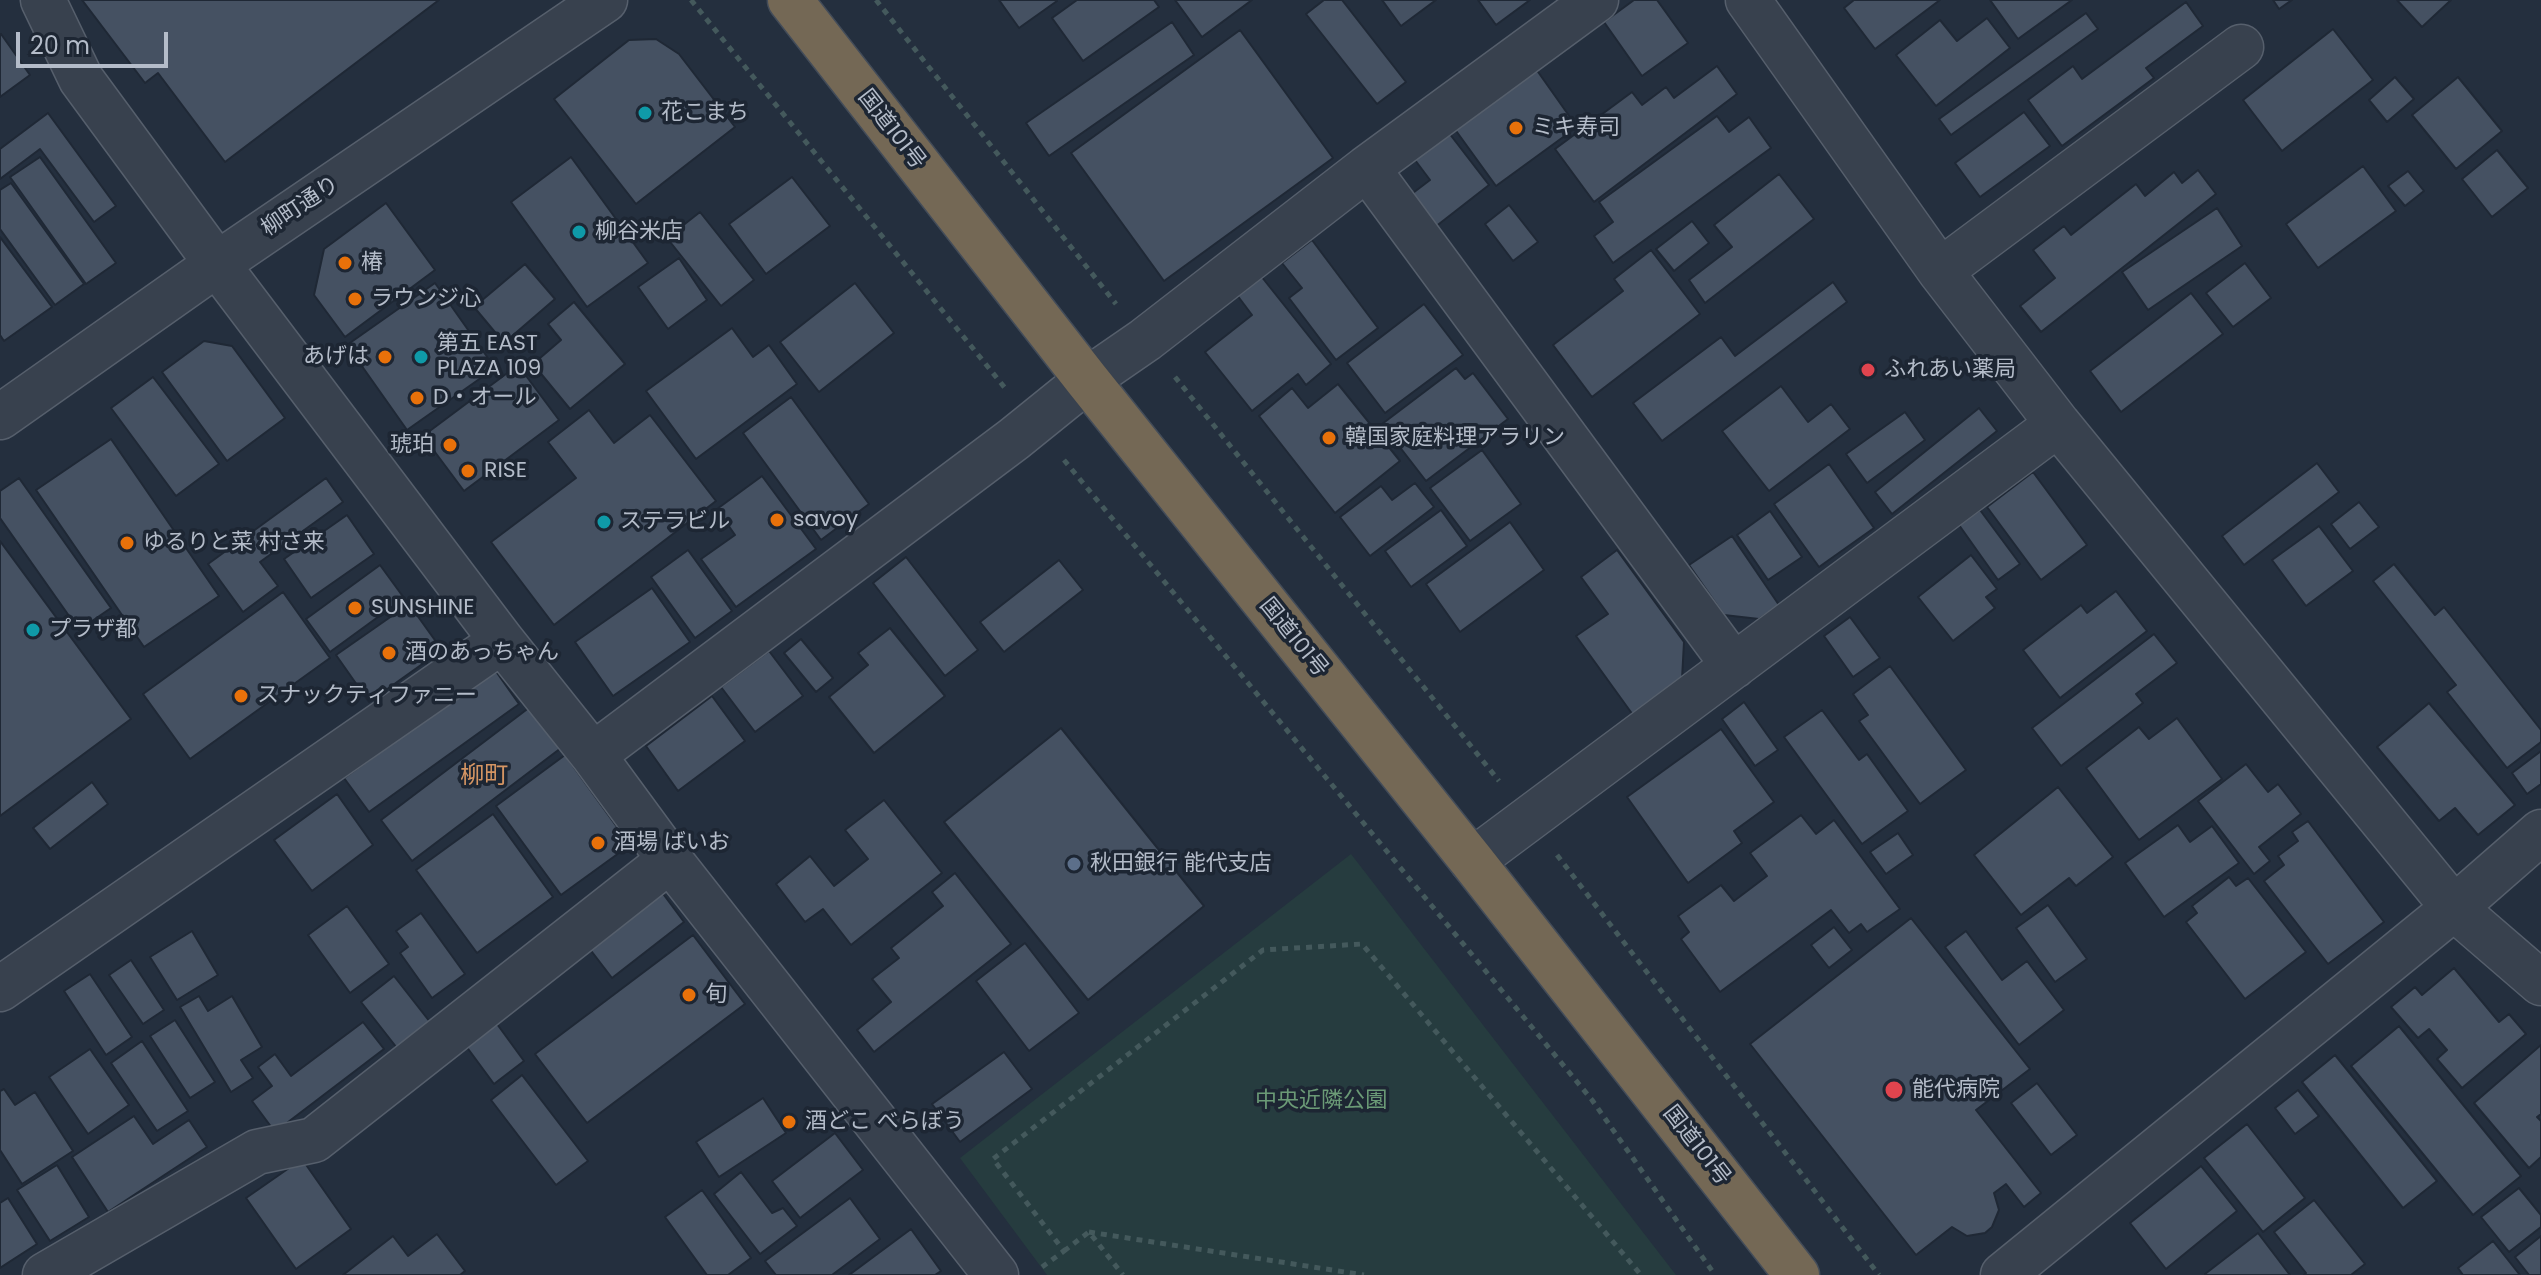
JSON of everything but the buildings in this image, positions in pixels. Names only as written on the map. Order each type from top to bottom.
[{"type":"highway","name":"国道101号","points":[[790,0],[1087,380],[1472,861],[1797,1275]]},
{"type":"street","points":[[43,0],[81,79],[217,264],[670,860],[996,1275]]},
{"type":"street","name":"柳町通り","points":[[0,417],[217,264],[605,0]]},
{"type":"street","points":[[593,755],[1034,424],[1087,380],[1145,340],[1367,168],[1596,0]]},
{"type":"street","points":[[1748,0],[1940,271],[2058,424],[2454,908],[2541,983]]},
{"type":"street","points":[[1940,271],[2241,47]]},
{"type":"street","points":[[1367,168],[1734,666]]},
{"type":"street","points":[[1472,861],[2058,424]]},
{"type":"street","points":[[0,989],[502,641]]},
{"type":"street","points":[[2003,1275],[2454,908],[2541,832]]},
{"type":"street","points":[[45,1275],[257,1152],[314,1140],[670,860]]},
{"type":"path","points":[[691,0],[1034,424],[1592,1100],[1715,1275]]},
{"type":"path","points":[[876,0],[1530,819],[1879,1275]]},
{"type":"path","points":[[1064,1251],[993,1159],[1263,950],[1362,944],[1641,1275]]},
{"type":"path","points":[[1089,1232],[1123,1275]]},
{"type":"path","points":[[1031,1275],[1089,1232],[1364,1275]]},
{"type":"green space","name":"中央近隣公園","points":[[1351,854],[1676,1275],[1047,1275],[960,1158]]},
{"type":"place","name":"花こまち","points":[[645,113]]},
{"type":"place","name":"ミキ寿司","points":[[1516,128]]},
{"type":"place","name":"柳谷米店","points":[[579,232]]},
{"type":"place","name":"椿","points":[[345,263]]},
{"type":"place","name":"ラウンジ心","points":[[355,299]]},
{"type":"place","name":"あげは","points":[[385,357]]},
{"type":"place","name":"第五 EAST PLAZA 109","points":[[421,357]]},
{"type":"place","name":"ふれあい薬局","points":[[1868,370]]},
{"type":"place","name":"D・オール","points":[[417,398]]},
{"type":"place","name":"韓国家庭料理アラリン","points":[[1329,438]]},
{"type":"place","name":"琥珀","points":[[450,445]]},
{"type":"place","name":"RISE","points":[[468,471]]},
{"type":"place","name":"savoy","points":[[777,520]]},
{"type":"place","name":"ステラビル","points":[[604,522]]},
{"type":"place","name":"ゆるりと菜 村さ来","points":[[127,543]]},
{"type":"place","name":"SUNSHINE","points":[[355,608]]},
{"type":"place","name":"プラザ都","points":[[33,630]]},
{"type":"place","name":"酒のあっちゃん","points":[[389,653]]},
{"type":"place","name":"スナックティファニー","points":[[241,696]]},
{"type":"place","name":"酒場 ばいお","points":[[598,843]]},
{"type":"place","name":"秋田銀行 能代支店","points":[[1074,864]]},
{"type":"place","name":"旬","points":[[689,995]]},
{"type":"place","name":"能代病院","points":[[1894,1090]]},
{"type":"place","name":"酒どこ べらぼう","points":[[789,1122]]},
{"type":"district","name":"柳町","points":[[484,777]]}]
